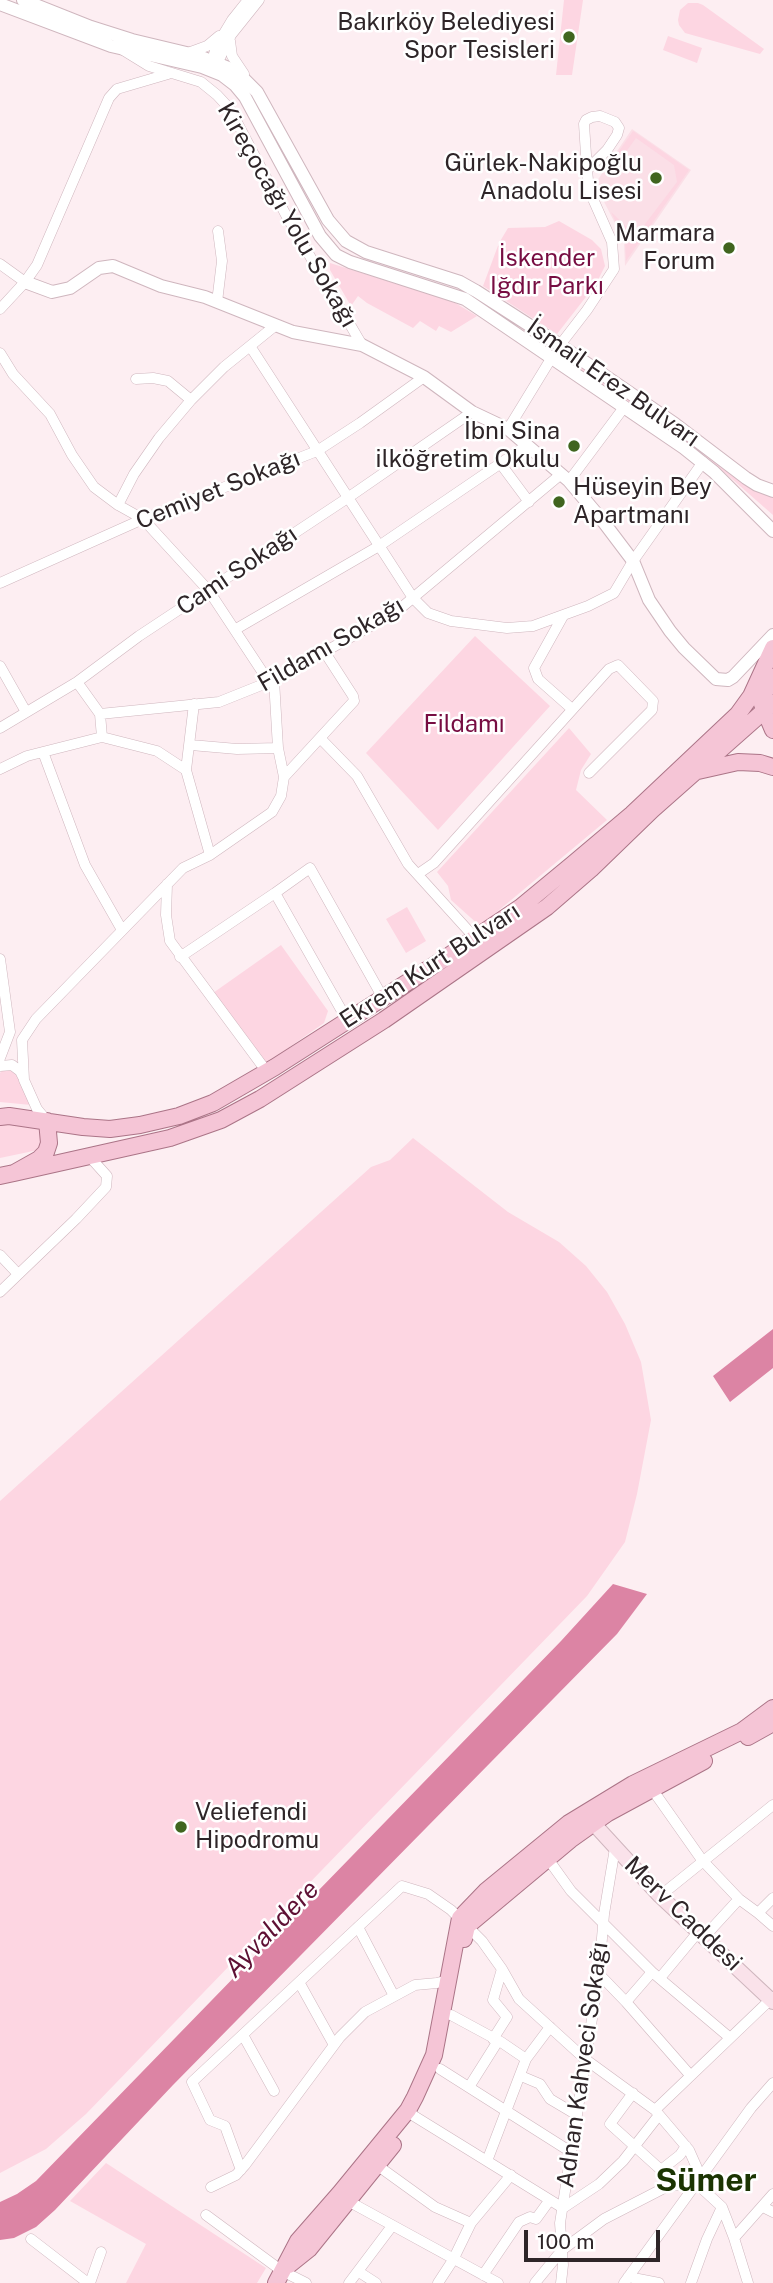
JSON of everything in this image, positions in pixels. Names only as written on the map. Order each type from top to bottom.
[{"type":"main road","name":"Ekrem Kurt Bulvarı","points":[[0,1117],[110,1129],[140,1125],[179,1116],[213,1103],[267,1072],[521,907],[632,814],[738,714],[751,696],[773,648]]},
{"type":"main road","points":[[773,677],[762,699],[769,708],[773,730]]},
{"type":"main road","name":"Ekrem Kurt Bulvarı","points":[[7,1175],[170,1138],[221,1120],[260,1099],[384,1020],[547,906],[769,708]]},
{"type":"main road","points":[[696,772],[738,762],[760,763],[773,767]]},
{"type":"main road","points":[[7,1175],[39,1159],[46,1152],[49,1143],[47,1121]]},
{"type":"main road","points":[[411,2113],[424,2105],[440,2069],[464,1922],[548,1859],[588,1819],[633,1784],[741,1731],[773,1708]]},
{"type":"main road","points":[[279,2277],[309,2249],[348,2201],[373,2162],[411,2113],[434,2055],[448,1980],[464,1922],[486,1891],[569,1823],[608,1813],[773,1723]]},
{"type":"main road","name":"Merv Caddesi","points":[[588,1819],[660,1896],[772,1999]]},
{"type":"main road","points":[[279,2277],[298,2241],[373,2162]]},
{"type":"street","name":"İsmail Erez Bulvarı","points":[[23,0],[112,34],[188,53],[215,67],[245,97],[320,236],[336,255],[350,262],[465,299],[625,406],[703,462],[729,486]]},
{"type":"street","points":[[215,67],[230,30],[248,0]]},
{"type":"street","points":[[188,53],[210,44],[230,30],[259,0]]},
{"type":"street","name":"İsmail Erez Bulvarı","points":[[0,4],[122,49],[236,71],[250,84],[269,112],[328,220],[346,241],[376,256],[460,282],[560,345],[690,435],[746,478],[773,491]]},
{"type":"street","points":[[230,30],[232,56],[250,84]]},
{"type":"street","name":"Kireçocağı Yolu Sokağı","points":[[122,49],[140,62],[169,74],[201,82],[230,109],[287,217],[362,345]]},
{"type":"street","points":[[0,309],[37,265],[109,98],[117,89],[169,74]]},
{"type":"street","points":[[508,429],[552,357],[614,269],[612,242],[589,190],[586,170],[584,124],[592,117],[608,118],[619,128],[617,135],[607,150],[586,170]]},
{"type":"street","points":[[217,303],[222,261],[218,231]]},
{"type":"street","points":[[0,264],[25,282],[52,292],[70,288],[99,268],[113,266],[161,286],[217,303],[293,332],[362,345],[424,377],[472,412],[508,429],[564,478],[602,520],[633,561],[656,613],[684,648],[716,679],[728,680],[733,677],[773,635]]},
{"type":"street","points":[[118,505],[134,474],[159,438],[191,400],[224,367],[276,325]]},
{"type":"street","points":[[250,346],[413,598],[428,613],[451,621],[507,628],[533,626],[588,606],[614,593],[633,561],[703,462]]},
{"type":"street","points":[[0,353],[13,374],[50,414],[72,455],[94,487],[143,519],[209,591],[272,681],[278,748],[284,777],[281,796],[272,812],[210,855],[183,869],[36,1019],[22,1040],[24,1080]]},
{"type":"street","name":"Cemiyet Sokağı","points":[[0,583],[143,519],[317,451],[424,377]]},
{"type":"street","points":[[136,379],[153,378],[168,382],[191,400]]},
{"type":"street","name":"Fildamı Sokağı","points":[[100,714],[219,702],[247,693],[376,624],[413,598],[529,502],[564,478],[625,406]]},
{"type":"street","name":"Cami Sokağı","points":[[0,728],[77,682],[139,636],[472,412]]},
{"type":"street","points":[[236,629],[379,546],[526,446]]},
{"type":"street","points":[[500,463],[529,502]]},
{"type":"street","points":[[729,486],[773,520]]},
{"type":"street","points":[[729,486],[773,531]]},
{"type":"street","points":[[563,616],[534,668],[538,679],[572,709]]},
{"type":"street","points":[[284,777],[354,701],[354,696],[324,651]]},
{"type":"street","points":[[418,874],[434,863],[609,669],[618,665],[653,701],[652,710],[589,773]]},
{"type":"street","points":[[0,666],[26,712]]},
{"type":"street","points":[[77,682],[100,714],[102,737]]},
{"type":"street","points":[[194,704],[186,770],[210,855]]},
{"type":"street","points":[[0,769],[27,756],[102,737],[157,751],[186,770]]},
{"type":"street","points":[[321,739],[357,776],[408,863],[475,938]]},
{"type":"street","points":[[191,745],[237,749],[278,748]]},
{"type":"street","points":[[43,752],[85,865],[122,930]]},
{"type":"street","points":[[180,957],[310,868],[383,998]]},
{"type":"street","points":[[167,884],[166,915],[170,941],[267,1072]]},
{"type":"street","points":[[275,893],[347,1020]]},
{"type":"street","points":[[0,959],[10,1032],[0,1058]]},
{"type":"street","points":[[10,1032],[22,1040]]},
{"type":"street","points":[[0,1066],[12,1065],[20,1071],[37,1108],[47,1121]]},
{"type":"street","points":[[0,1292],[84,1212],[106,1186],[107,1176],[89,1156]]},
{"type":"street","points":[[0,1255],[18,1274]]},
{"type":"street","points":[[652,1788],[702,1860],[739,1899],[773,1926]]},
{"type":"street","points":[[660,1896],[773,1805]]},
{"type":"street","name":"Adnan Kahveci Sokağı","points":[[561,2283],[560,2223],[599,1974],[603,1923],[615,1848]]},
{"type":"street","points":[[548,1859],[571,1891],[603,1923],[656,1975],[729,2037]]},
{"type":"street","points":[[241,2170],[225,2126],[210,2120],[192,2082],[402,1886],[428,1894],[464,1922],[482,1941],[519,1998],[585,2059],[657,2113],[685,2146],[697,2168],[697,2183],[722,2207],[734,2238],[745,2282]]},
{"type":"street","points":[[758,1913],[773,1898]]},
{"type":"street","points":[[626,2002],[739,1899]]},
{"type":"street","points":[[358,1927],[394,1996]]},
{"type":"street","points":[[469,2087],[507,2017],[493,2000],[502,1969]]},
{"type":"street","points":[[599,1974],[690,2075]]},
{"type":"street","points":[[211,2187],[241,2170],[334,2045],[365,2012],[415,1985],[448,1980]]},
{"type":"street","points":[[299,1982],[334,2045]]},
{"type":"street","points":[[411,2113],[563,2208],[599,2184],[635,2146],[657,2113],[690,2075],[772,1999]]},
{"type":"street","points":[[451,2014],[526,2059]]},
{"type":"street","points":[[487,2161],[526,2059],[550,2027]]},
{"type":"street","points":[[243,2035],[274,2091]]},
{"type":"street","points":[[440,2069],[572,2152]]},
{"type":"street","points":[[521,2076],[540,2084],[550,2099],[577,2115]]},
{"type":"street","points":[[626,2280],[751,2108],[773,2083]]},
{"type":"street","points":[[633,2093],[610,2124],[659,2169],[663,2170],[680,2155],[685,2146]]},
{"type":"street","points":[[373,2162],[435,2207],[471,2223]]},
{"type":"street","points":[[438,2283],[471,2223],[511,2175]]},
{"type":"street","points":[[535,2283],[562,2250],[604,2219],[668,2186],[697,2183]]},
{"type":"street","points":[[734,2238],[768,2210],[773,2194]]},
{"type":"street","points":[[348,2201],[498,2283]]},
{"type":"street","points":[[469,2283],[519,2222],[530,2217],[536,2219],[549,2201]]},
{"type":"street","points":[[691,2283],[706,2239],[722,2207]]},
{"type":"street","points":[[206,2215],[279,2277],[306,2283]]},
{"type":"street","points":[[349,2283],[391,2226]]},
{"type":"street","points":[[31,2239],[89,2283],[101,2252]]},
{"type":"street","points":[[359,2272],[376,2283]]},
{"type":"street","points":[[626,2280],[659,2283]]},
{"type":"shaded area","points":[[632,129],[691,170],[625,266],[624,241],[595,184]]},
{"type":"shaded area","points":[[773,1329],[773,1368],[730,1402],[713,1376]]},
{"type":"shaded area","points":[[613,1584],[647,1594],[617,1634],[173,2085],[55,2210],[36,2227],[14,2238],[0,2240],[0,2202],[36,2181],[561,1641]]},
{"type":"green space","name":"Bakırköy Belediyesi Spor Tesisleri","points":[[564,0],[583,0],[572,75],[556,75]]},
{"type":"green space","points":[[688,3],[703,5],[764,49],[760,54],[685,33],[678,20],[680,10]]},
{"type":"green space","points":[[668,36],[702,48],[697,63],[663,50]]},
{"type":"green space","points":[[633,131],[689,170],[626,261],[625,241],[611,212],[636,236],[677,182],[674,165],[636,138],[620,160],[615,157]]},
{"type":"green space","name":"İskender Iğdır Parkı","points":[[559,221],[592,240],[601,249],[605,266],[596,284],[557,334],[483,286],[499,243],[508,228],[545,227]]},
{"type":"green space","points":[[330,263],[452,301],[477,316],[451,332],[439,326],[436,331],[420,321],[413,328],[358,296],[351,306],[330,270]]},
{"type":"green space","points":[[564,355],[570,356],[773,498],[773,515],[708,458],[566,360]]},
{"type":"green space","name":"Fildamı","points":[[475,636],[550,706],[438,830],[366,753]]},
{"type":"green space","points":[[569,728],[591,754],[581,770],[576,790],[607,820],[480,926],[451,900],[448,886],[437,872]]},
{"type":"green space","points":[[407,907],[426,941],[406,953],[386,919]]},
{"type":"green space","points":[[281,945],[328,1011],[324,1023],[264,1065],[213,993]]},
{"type":"green space","points":[[3,1069],[15,1071],[31,1105],[0,1102],[0,1073]]},
{"type":"green space","points":[[0,1123],[39,1126],[45,1140],[38,1150],[0,1158]]},
{"type":"green space","name":"Veliefendi Hipodromu","points":[[413,1138],[508,1212],[559,1242],[586,1266],[607,1292],[625,1324],[641,1362],[651,1420],[625,1542],[587,1596],[86,2114],[46,2149],[0,2173],[0,1501],[371,1167],[390,1160]]},
{"type":"green space","points":[[106,2163],[266,2268],[257,2283],[126,2283],[146,2244],[70,2201]]},
{"type":"place","name":"Bakırköy Belediyesi Spor Tesisleri","points":[[569,37]]},
{"type":"place","name":"Gürlek-Nakipoğlu Anadolu Lisesi","points":[[656,178]]},
{"type":"place","name":"Marmara Forum","points":[[729,248]]},
{"type":"place","name":"İbni Sina ilköğretim Okulu","points":[[574,446]]},
{"type":"place","name":"Hüseyin Bey Apartmanı","points":[[559,502]]},
{"type":"place","name":"Veliefendi Hipodromu","points":[[181,1827]]},
{"type":"district","name":"Sümer","points":[[706,2181]]},
{"type":"water label","name":"Ayvalıdere","points":[[272,1929]]}]
